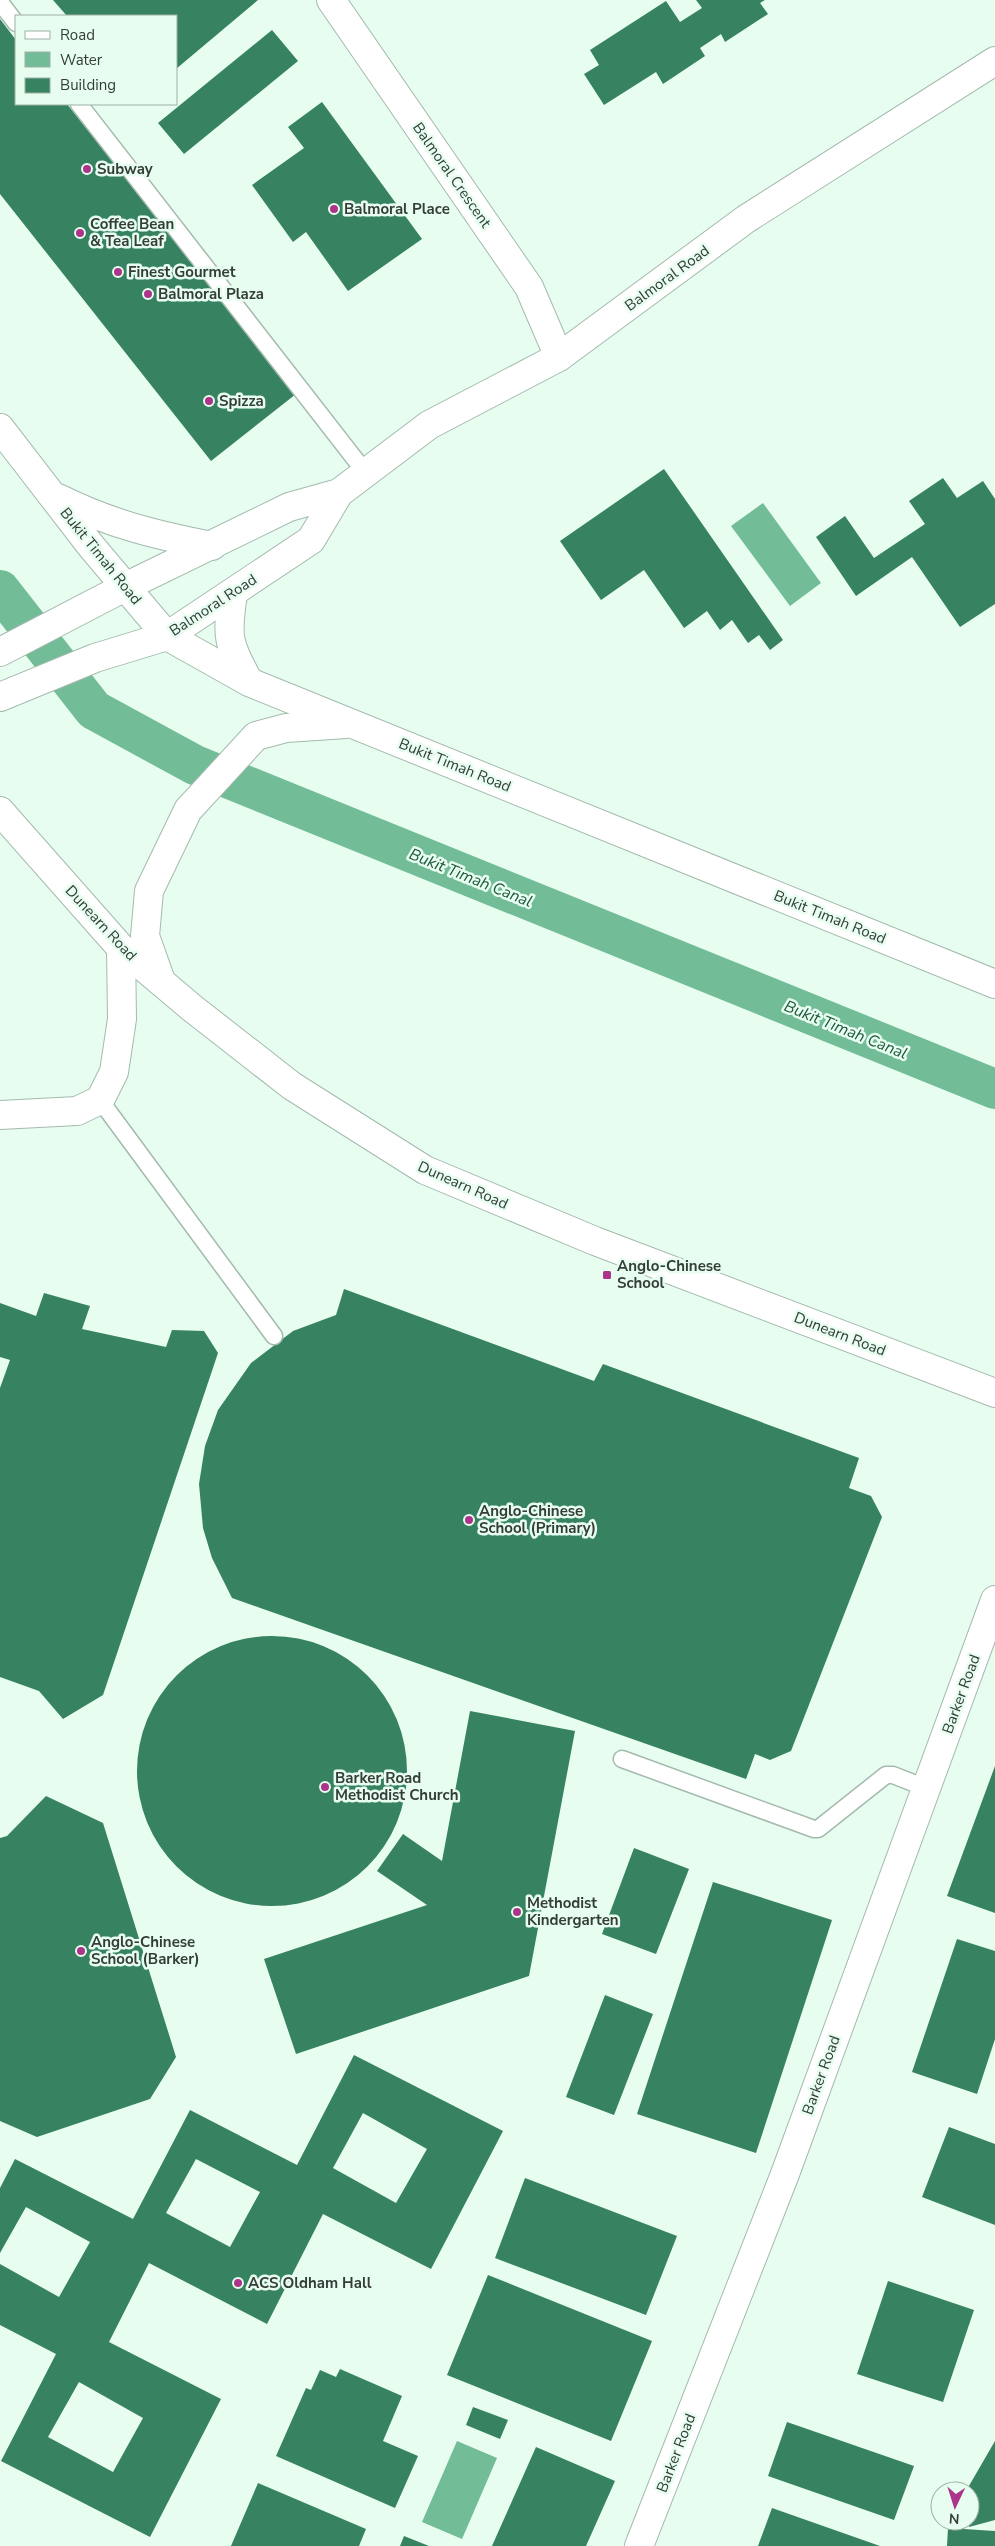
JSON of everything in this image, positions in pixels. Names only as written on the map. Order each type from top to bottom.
[{"type":"main road","name":"Balmoral Crescent","points":[[331,0],[529,287],[559,357]]},
{"type":"main road","name":"Balmoral Road","points":[[0,697],[95,658],[167,636],[233,594],[311,540],[339,493],[429,426],[559,357],[746,219],[995,62]]},
{"type":"main road","name":"Bukit Timah Road","points":[[0,428],[50,494],[167,636],[249,682],[995,984]]},
{"type":"main road","name":"Balmoral Road","points":[[0,652],[65,620],[125,587],[289,507],[339,493]]},
{"type":"main road","points":[[50,494],[95,516],[154,535],[212,546]]},
{"type":"main road","points":[[233,594],[228,627],[229,642],[249,682]]},
{"type":"main road","points":[[162,983],[145,936],[149,891],[188,810],[256,736],[286,728],[352,724]]},
{"type":"main road","name":"Dunearn Road","points":[[0,811],[121,948],[162,983],[292,1086],[425,1170],[595,1241],[995,1393]]},
{"type":"main road","points":[[0,1115],[77,1111],[100,1100],[114,1072],[122,1019],[121,948]]},
{"type":"main road","name":"Barker Road","points":[[640,2546],[785,2174],[995,1600]]},
{"type":"lane","points":[[0,2],[15,22]]},
{"type":"lane","points":[[80,105],[365,472]]},
{"type":"lane","points":[[100,1100],[274,1336]]},
{"type":"lane","points":[[622,1759],[814,1829],[818,1829],[886,1775],[893,1775],[926,1788]]},
{"type":"water","points":[[763,503],[821,583],[790,606],[731,526]]},
{"type":"water","points":[[457,2441],[497,2458],[462,2539],[422,2522]]},
{"type":"building","points":[[53,0],[258,0],[178,67],[178,15],[66,15]]},
{"type":"building","points":[[696,0],[765,0],[760,3],[768,14],[725,42],[721,34],[700,48],[705,56],[663,84],[656,72],[604,105],[584,74],[599,65],[590,50],[666,1],[680,22],[702,8]]},
{"type":"building","name":"Balmoral Plaza","points":[[0,19],[15,39],[15,105],[68,105],[296,394],[211,461],[0,194]]},
{"type":"building","points":[[272,30],[298,61],[184,154],[158,123]]},
{"type":"building","name":"Balmoral Place","points":[[322,102],[422,239],[348,291],[306,232],[293,242],[252,185],[304,148],[288,127]]},
{"type":"building","points":[[664,469],[783,640],[770,650],[759,635],[748,643],[732,620],[720,630],[707,611],[684,628],[644,570],[601,600],[560,541]]},
{"type":"building","points":[[943,478],[957,498],[983,481],[995,499],[995,604],[960,627],[912,557],[856,596],[816,537],[845,516],[874,558],[925,524],[909,501]]},
{"type":"building","points":[[344,1289],[594,1381],[603,1364],[859,1458],[849,1488],[871,1496],[882,1517],[791,1751],[770,1760],[755,1754],[746,1779],[232,1598],[212,1558],[203,1528],[199,1484],[205,1446],[218,1410],[251,1363],[293,1331],[336,1315]]},
{"type":"building","points":[[44,1293],[90,1306],[82,1329],[166,1347],[172,1330],[204,1331],[218,1353],[103,1695],[63,1719],[39,1691],[0,1677],[0,1388],[10,1360],[0,1357],[0,1303],[36,1316]]},
{"type":"building","points":[[285,1636],[324,1646],[347,1658],[368,1675],[385,1696],[397,1719],[405,1745],[407,1771],[405,1797],[397,1823],[385,1846],[368,1867],[347,1884],[324,1896],[285,1906],[259,1906],[220,1896],[208,1890],[186,1876],[167,1857],[147,1823],[139,1797],[137,1758],[147,1719],[153,1707],[167,1685],[186,1666],[220,1646],[246,1638]]},
{"type":"building","points":[[470,1711],[575,1731],[529,1976],[296,2054],[264,1959],[427,1905],[377,1871],[403,1834],[442,1861]]},
{"type":"building","points":[[995,1766],[995,1913],[947,1896]]},
{"type":"building","name":"Anglo-Chinese School (Barker)","points":[[46,1796],[103,1823],[176,2057],[150,2099],[37,2137],[0,2121],[0,1838],[7,1836]]},
{"type":"building","points":[[634,1848],[689,1869],[656,1954],[602,1934]]},
{"type":"building","points":[[713,1882],[832,1920],[756,2153],[637,2114]]},
{"type":"building","points":[[957,1939],[995,1951],[995,2039],[977,2094],[912,2072]]},
{"type":"building","points":[[605,1995],[653,2014],[614,2115],[566,2097]]},
{"type":"building","name":"ACS Oldham Hall","points":[[354,2055],[503,2131],[431,2269],[323,2214],[267,2324],[149,2263],[109,2342],[221,2399],[150,2537],[1,2461],[56,2354],[0,2325],[0,2264],[59,2297],[90,2242],[26,2207],[0,2253],[0,2188],[15,2159],[133,2219],[190,2110],[297,2165]],"holes":[[[363,2113],[427,2149],[396,2203],[333,2168]],[[196,2159],[260,2192],[230,2247],[166,2213]],[[79,2382],[143,2418],[113,2472],[48,2437]]]},
{"type":"building","points":[[949,2127],[995,2144],[995,2225],[922,2197]]},
{"type":"building","points":[[525,2178],[677,2236],[646,2315],[495,2258]]},
{"type":"building","points":[[488,2275],[652,2341],[611,2441],[447,2375]]},
{"type":"building","points":[[888,2281],[974,2310],[943,2402],[857,2374]]},
{"type":"building","points":[[340,2369],[402,2396],[383,2441],[418,2456],[395,2508],[276,2456],[306,2388],[311,2390],[320,2370],[336,2377]]},
{"type":"building","points":[[473,2407],[508,2420],[500,2439],[466,2425]]},
{"type":"building","points":[[787,2422],[914,2466],[894,2520],[768,2476]]},
{"type":"building","points":[[995,2441],[995,2520],[980,2524],[980,2481],[972,2481]]},
{"type":"building","points":[[536,2447],[615,2481],[586,2546],[492,2546]]},
{"type":"building","points":[[258,2483],[366,2529],[359,2546],[231,2546]]},
{"type":"building","points":[[772,2508],[880,2546],[758,2546]]},
{"type":"building","points":[[948,2531],[995,2531],[995,2546],[947,2546]]},
{"type":"building","points":[[404,2536],[429,2546],[400,2546]]},
{"type":"waterway","name":"Bukit Timah Canal","points":[[0,590],[94,710],[195,765],[995,1089]]},
{"type":"place","name":"Subway","points":[[87,169]]},
{"type":"place","name":"Balmoral Place","points":[[334,209]]},
{"type":"place","name":"Coffee Bean & Tea Leaf","points":[[80,233]]},
{"type":"place","name":"Finest Gourmet","points":[[118,272]]},
{"type":"place","name":"Balmoral Plaza","points":[[148,294]]},
{"type":"place","name":"Spizza","points":[[209,401]]},
{"type":"place","name":"Anglo-Chinese School","points":[[607,1275]]},
{"type":"place","name":"Anglo-Chinese School (Primary)","points":[[469,1520]]},
{"type":"place","name":"Barker Road Methodist Church","points":[[325,1787]]},
{"type":"place","name":"Methodist Kindergarten","points":[[517,1912]]},
{"type":"place","name":"Anglo-Chinese School (Barker)","points":[[81,1951]]},
{"type":"place","name":"ACS Oldham Hall","points":[[238,2283]]}]
